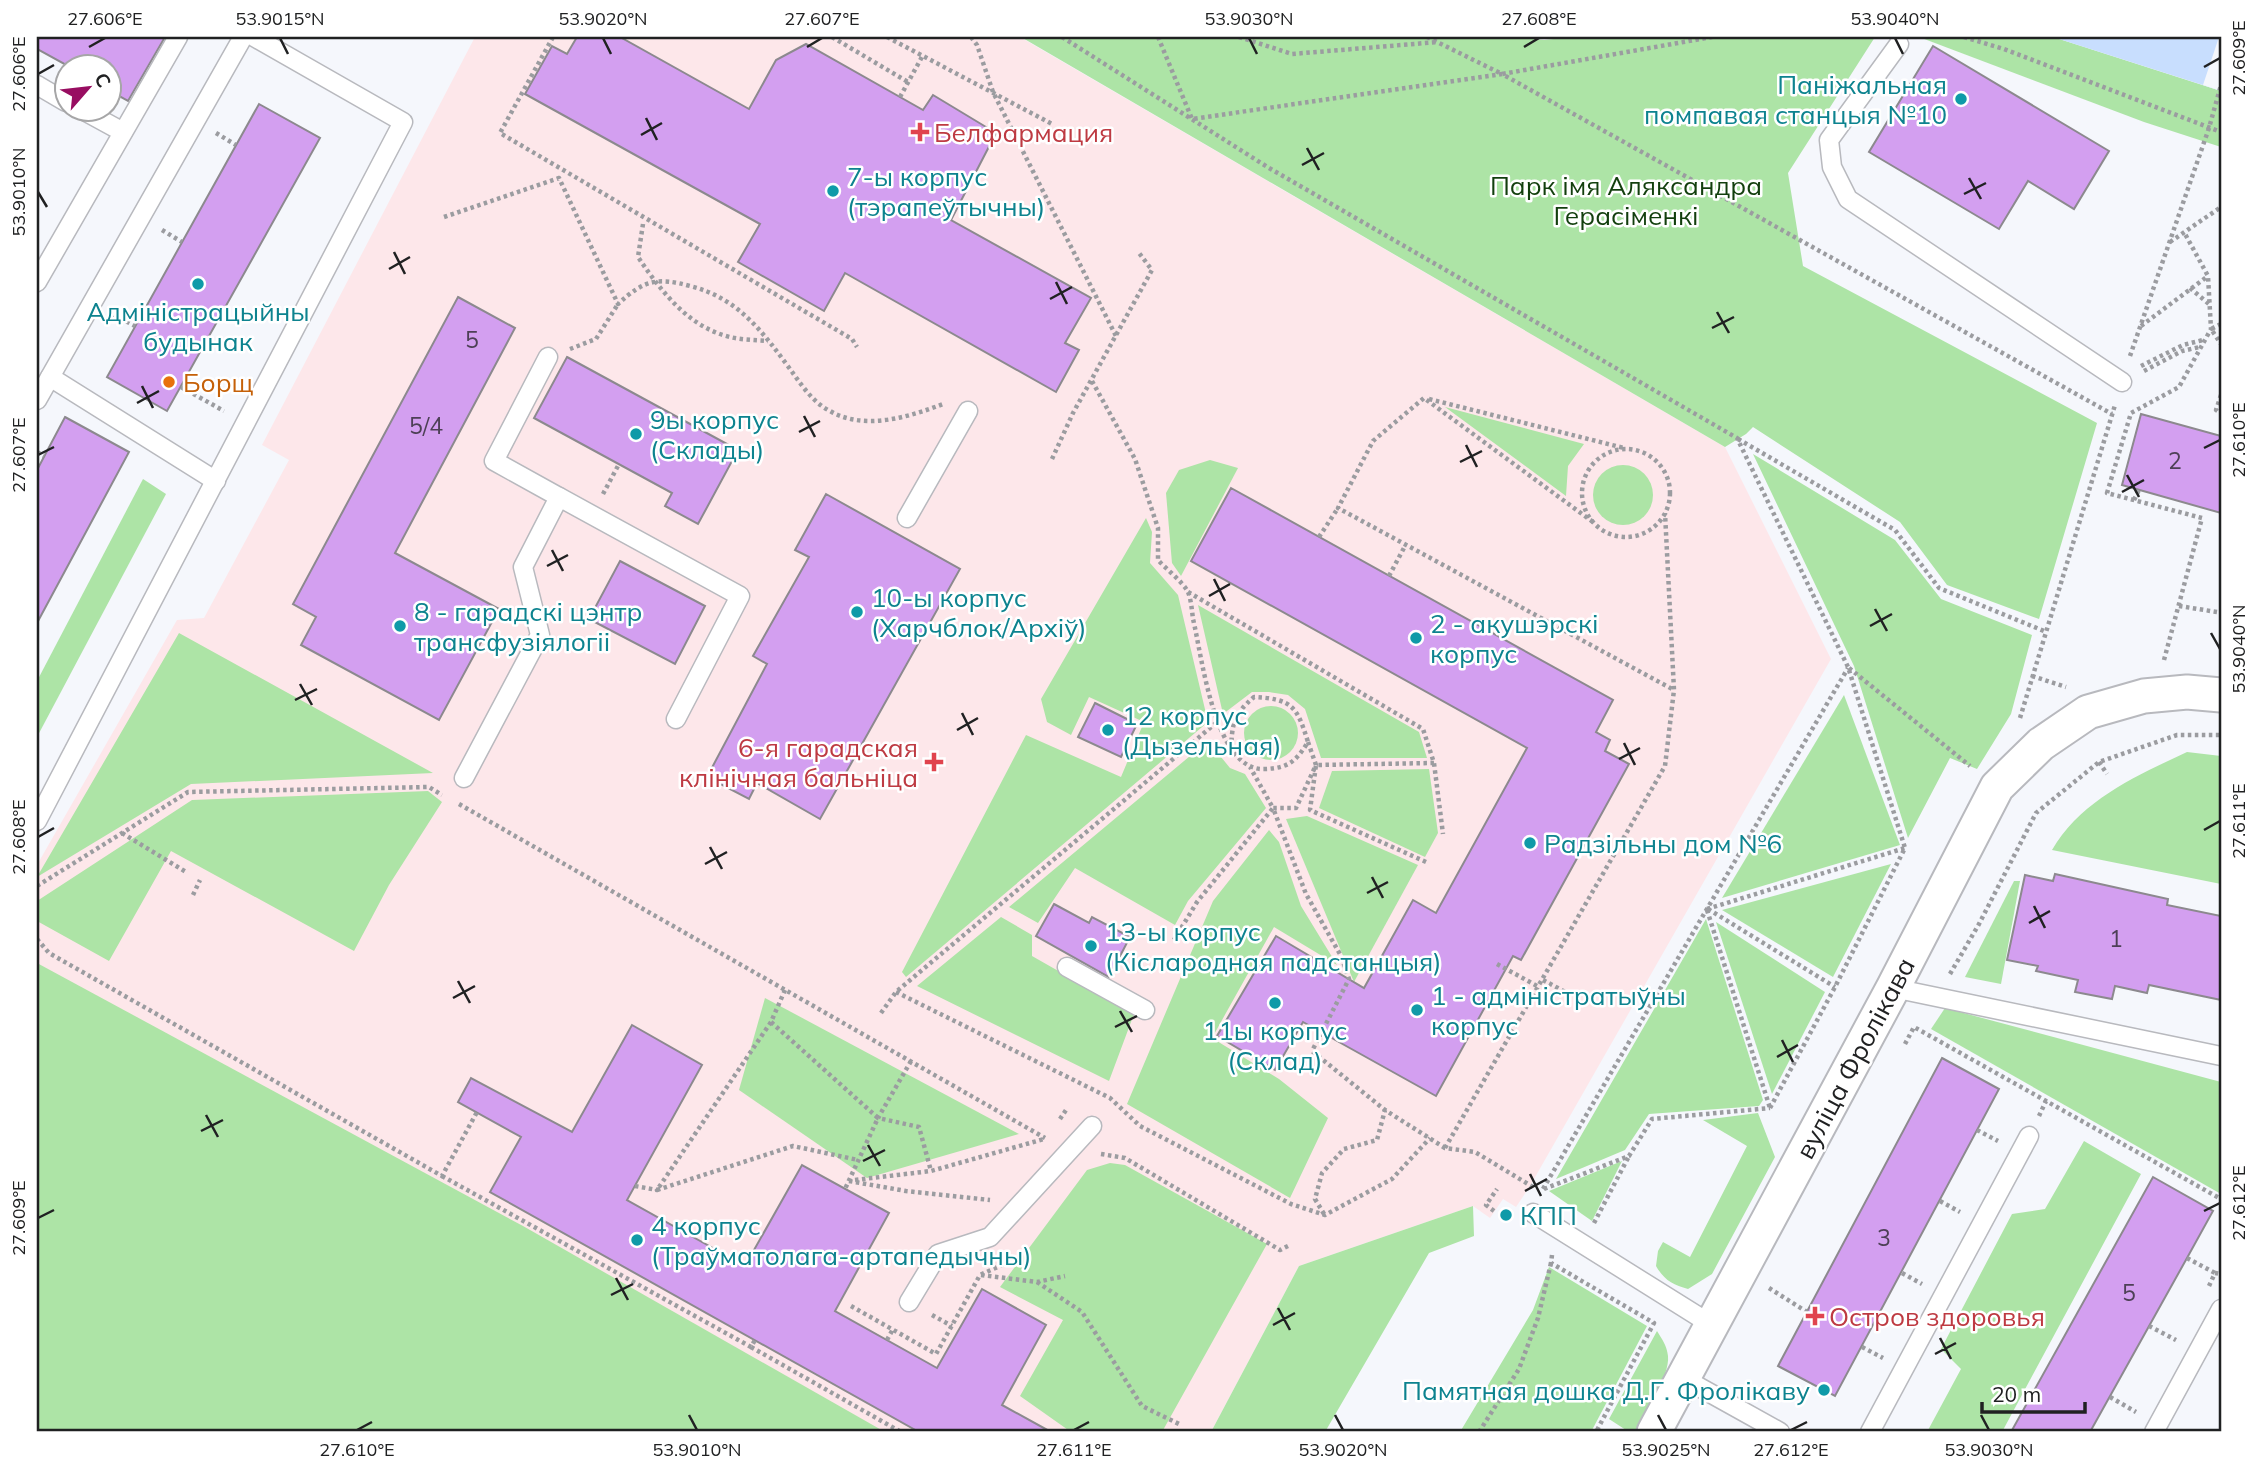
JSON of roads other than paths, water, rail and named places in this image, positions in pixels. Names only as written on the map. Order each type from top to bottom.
[{"type":"street","name":"вуліца Фролікава","points":[[1654,1432],[1893,988],[1997,787],[2041,744],[2088,712],[2144,696],[2188,692],[2221,695]]},
{"type":"lane","points":[[37,282],[178,37]]},
{"type":"lane","points":[[37,400],[243,37]]},
{"type":"lane","points":[[37,821],[403,122],[254,37]]},
{"type":"lane","points":[[1899,44],[1829,140],[1832,167],[1848,198],[2123,378]]},
{"type":"lane","points":[[105,122],[123,132]]},
{"type":"lane","points":[[548,358],[494,461],[740,596],[676,719]]},
{"type":"lane","points":[[50,377],[216,481]]},
{"type":"lane","points":[[907,518],[968,411]]},
{"type":"lane","points":[[464,778],[540,635],[523,567],[559,497]]},
{"type":"lane","points":[[1067,967],[1145,1010]]},
{"type":"lane","points":[[1893,988],[2221,1056]]},
{"type":"lane","points":[[909,1301],[938,1254],[990,1237],[1092,1126]]},
{"type":"lane","points":[[1870,1432],[2029,1136]]},
{"type":"lane","points":[[1533,1213],[1712,1325]]},
{"type":"lane","points":[[2154,1432],[2221,1309]]},
{"type":"lane","points":[[1684,1378],[1780,1432]]},
{"type":"water","points":[[2053,37],[2221,37],[2221,91],[2203,85]]},
{"type":"place","name":"Паніжальная помпавая станцыя №10","points":[[1961,99]]},
{"type":"place","name":"Белфармация","points":[[920,132]]},
{"type":"place","name":"7-ы корпус (тэрапеўтычны)","points":[[833,191]]},
{"type":"place","name":"Адміністрацыйны будынак","points":[[198,284]]},
{"type":"place","name":"Борщ","points":[[169,382]]},
{"type":"place","name":"9ы корпус (Склады)","points":[[636,434]]},
{"type":"place","name":"10-ы корпус (Харчблок/Архіў)","points":[[857,612]]},
{"type":"place","name":"8 - гарадскі цэнтр трансфузіялогіі","points":[[400,626]]},
{"type":"place","name":"2 - акушэрскі корпус","points":[[1416,638]]},
{"type":"place","name":"12 корпус (Дызельная)","points":[[1108,730]]},
{"type":"place","name":"6-я гарадская клінічная бальніца","points":[[934,762]]},
{"type":"place","name":"Радзільны дом №6","points":[[1530,843]]},
{"type":"place","name":"13-ы корпус (Кіслародная падстанцыя)","points":[[1091,946]]},
{"type":"place","name":"11ы корпус (Склад)","points":[[1275,1003]]},
{"type":"place","name":"1 - адміністратыўны корпус","points":[[1417,1010]]},
{"type":"place","name":"КПП","points":[[1506,1215]]},
{"type":"place","name":"4 корпус (Траўматолага-артапедычны)","points":[[637,1240]]},
{"type":"place","name":"Остров здоровья","points":[[1815,1316]]},
{"type":"place","name":"Памятная дошка Д.Г. Фролікаву","points":[[1824,1390]]},
{"type":"park label","name":"Парк імя Аляксандра Герасіменкі","points":[[1626,200]]}]
